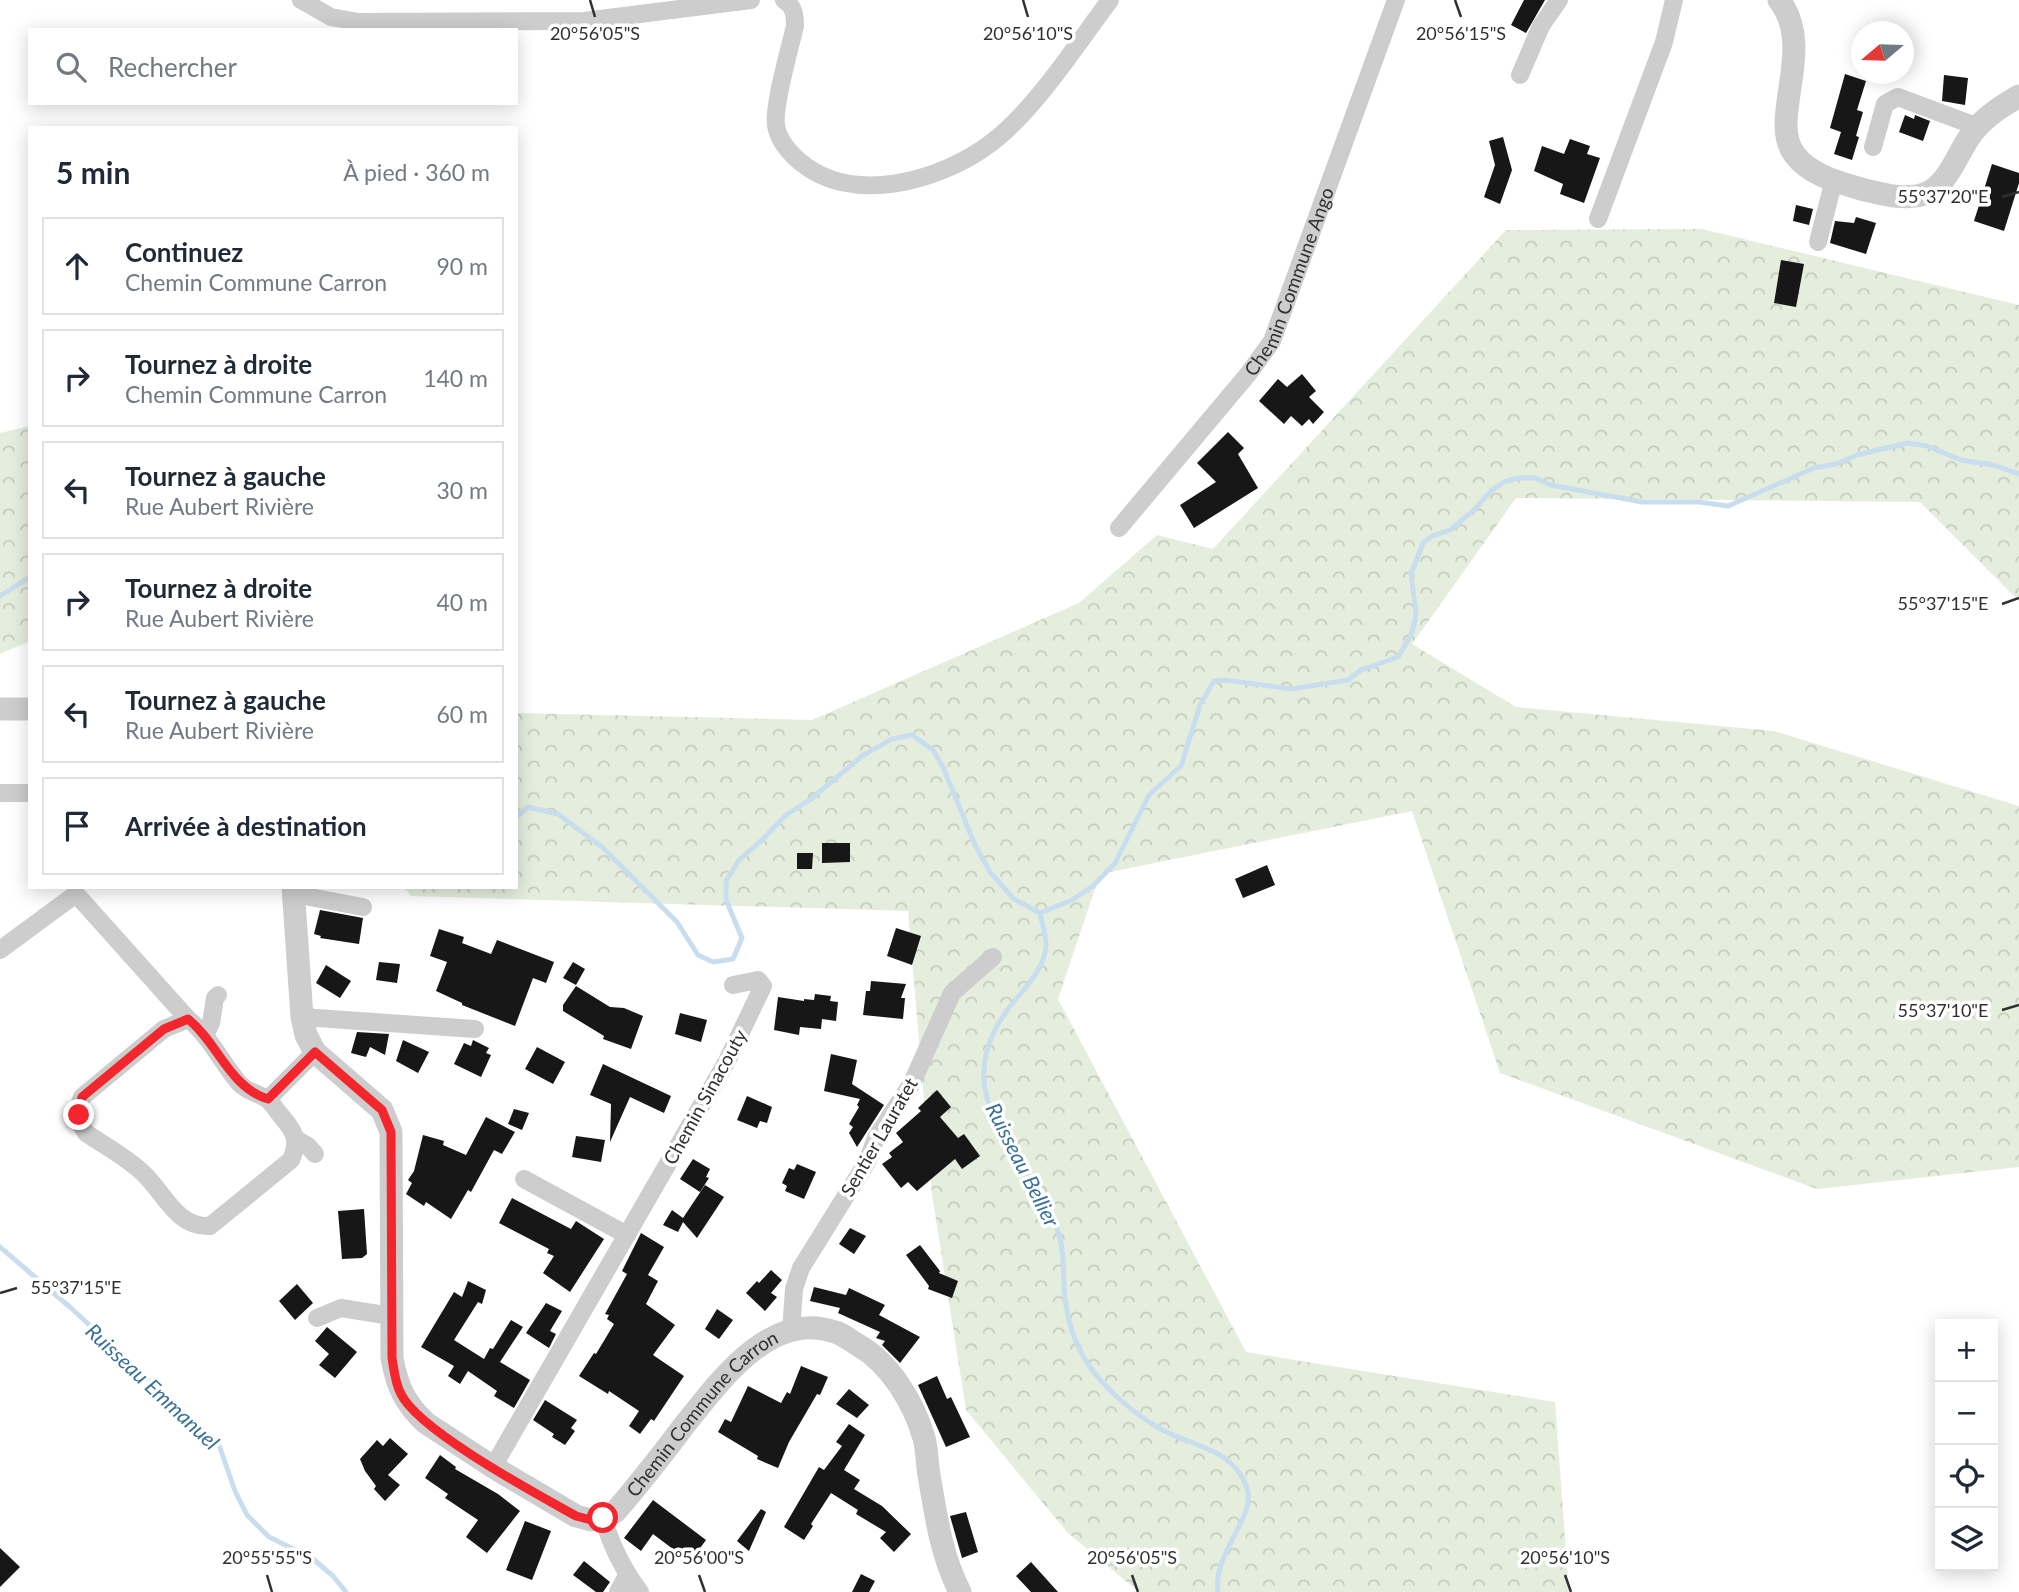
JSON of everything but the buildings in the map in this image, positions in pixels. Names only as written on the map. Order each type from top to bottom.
[{"type":"street","points":[[302,0],[331,17],[359,22],[584,21],[751,0]]},
{"type":"street","points":[[785,0],[795,14],[795,26],[776,115],[778,134],[789,152],[806,167],[825,178],[845,184],[865,185],[899,182],[935,174],[965,161],[993,142],[1025,111],[1110,0]]},
{"type":"street","name":"Chemin Commune Ango","points":[[1119,528],[1249,373],[1272,341],[1396,0]]},
{"type":"street","points":[[1520,75],[1541,26],[1559,0]]},
{"type":"street","points":[[1598,219],[1664,41],[1674,0]]},
{"type":"street","points":[[1779,0],[1790,21],[1794,38],[1795,55],[1787,109],[1790,145],[1795,156],[1812,170],[1834,180],[1901,196],[1911,197],[1929,192],[1943,180],[1978,127],[1996,110],[2019,96]]},
{"type":"street","points":[[1873,147],[1885,104],[1898,97],[1978,127]]},
{"type":"street","points":[[1818,242],[1834,180]]},
{"type":"street","points":[[0,709],[28,709]]},
{"type":"street","points":[[0,793],[28,793]]},
{"type":"street","points":[[363,907],[293,890],[302,1017],[306,1035],[315,1052],[382,1110],[391,1132],[392,1358],[401,1395],[426,1423],[493,1467],[576,1516],[591,1520],[603,1518],[614,1551],[626,1568],[627,1576],[640,1592]]},
{"type":"street","points":[[0,950],[76,891],[205,1035],[240,1084],[254,1095],[268,1099],[293,1130],[296,1139],[291,1160],[210,1226],[190,1224],[181,1218],[143,1173],[86,1133],[79,1124],[82,1097],[164,1029],[188,1019]]},
{"type":"street","name":"Sentier Lauratet","points":[[791,1331],[794,1289],[801,1268],[867,1163],[876,1138],[912,1083],[952,993],[993,957]]},
{"type":"street","name":"Chemin Sinacouty","points":[[493,1467],[727,1061],[763,986],[758,981],[733,985]]},
{"type":"street","points":[[205,1035],[214,1015],[215,998],[218,995]]},
{"type":"street","points":[[302,1017],[475,1030]]},
{"type":"street","points":[[268,1099],[315,1052]]},
{"type":"street","points":[[296,1139],[316,1154]]},
{"type":"street","points":[[524,1179],[627,1234]]},
{"type":"street","points":[[317,1318],[341,1308],[391,1316]]},
{"type":"street","name":"Chemin Commune Carron","points":[[603,1518],[615,1512],[723,1377],[745,1356],[765,1342],[791,1331],[834,1331],[866,1350],[905,1390],[924,1438],[941,1546],[960,1592]]},
{"type":"street","points":[[618,1592],[627,1576]]},
{"type":"green space","points":[[1702,229],[2019,305],[2019,601],[1920,502],[1516,498],[1412,644],[1516,707],[1774,731],[2019,806],[2019,1167],[1817,1189],[1500,1073],[1412,811],[1100,874],[1058,999],[1246,1352],[1555,1402],[1569,1592],[1139,1592],[1067,1532],[966,1410],[932,1194],[908,911],[411,896],[406,889],[518,889],[518,713],[812,720],[1079,603],[1157,535],[1213,549],[1506,230]]},
{"type":"green space","points":[[28,426],[28,642],[0,654],[0,433]]},
{"type":"waterway","points":[[518,815],[528,807],[558,814],[602,847],[677,922],[698,955],[713,962],[733,959],[742,938],[726,900],[726,881],[739,860],[786,815],[811,799],[862,756],[892,739],[912,735],[933,750],[943,767],[975,845],[990,872],[1014,899],[1040,913],[1072,900],[1093,886],[1115,863],[1149,795],[1181,766],[1200,705],[1214,681],[1225,680],[1292,689],[1348,680],[1361,670],[1398,657],[1414,625],[1416,613],[1411,574],[1423,543],[1432,536],[1450,530],[1504,482],[1518,478],[1535,478],[1551,485],[1642,502],[1699,502],[1728,506],[1814,468],[1907,443],[1927,446],[1961,460],[1993,465],[2019,474]]},
{"type":"waterway","points":[[0,596],[28,578]]},
{"type":"waterway","name":"Ruisseau Bellier","points":[[1040,913],[1045,953],[1036,974],[1007,1010],[993,1034],[985,1060],[988,1101],[1003,1135],[1042,1198],[1058,1232],[1068,1316],[1074,1336],[1088,1364],[1111,1391],[1139,1415],[1159,1428],[1221,1456],[1241,1474],[1247,1488],[1246,1511],[1221,1564],[1218,1592]]},
{"type":"waterway","name":"Ruisseau Emmanuel","points":[[0,1247],[71,1308],[219,1445],[235,1491],[247,1515],[269,1537],[312,1558],[333,1576],[346,1592]]},
{"type":"route","points":[[79,1115],[82,1097],[164,1029],[188,1019],[205,1035],[240,1084],[254,1095],[268,1099],[315,1052],[382,1110],[391,1132],[392,1358],[401,1395],[426,1423],[493,1467],[576,1516],[591,1520],[603,1518]]}]
